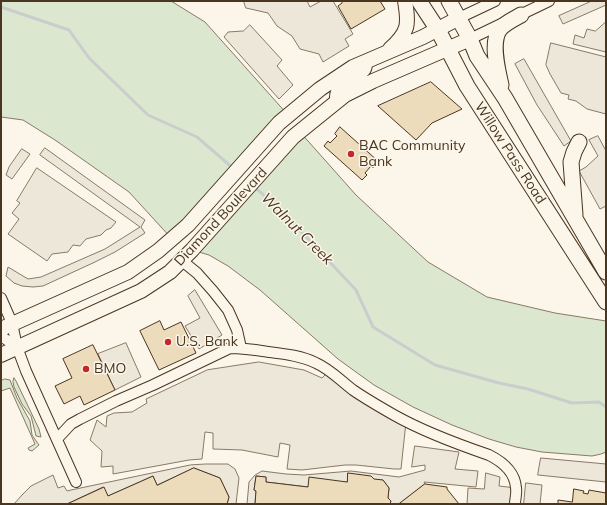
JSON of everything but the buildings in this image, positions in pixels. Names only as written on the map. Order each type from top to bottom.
[{"type":"main road","points":[[386,52],[396,44],[405,32],[408,19],[405,1]]},
{"type":"main road","name":"Willow Pass Road","points":[[419,1],[438,30],[467,86],[606,302]]},
{"type":"main road","name":"Willow Pass Road","points":[[449,1],[478,56],[606,272]]},
{"type":"main road","points":[[504,98],[496,64],[496,35],[500,28],[521,14]]},
{"type":"main road","name":"Diamond Boulevard","points":[[7,326],[128,272],[158,251],[188,225],[279,123],[320,89],[353,67],[423,37],[459,18]]},
{"type":"main road","name":"Diamond Boulevard","points":[[1,355],[141,291],[170,272],[203,238],[293,137],[337,101],[345,95],[373,81],[470,39]]},
{"type":"main road","points":[[337,101],[339,88],[363,70],[366,61]]},
{"type":"main road","points":[[576,220],[571,162],[579,142]]},
{"type":"street","points":[[459,18],[495,1]]},
{"type":"street","points":[[470,39],[548,1]]},
{"type":"street","points":[[182,260],[197,273],[228,310],[237,330],[241,348]]},
{"type":"street","points":[[1,298],[7,326],[76,482]]},
{"type":"street","points":[[1,336],[17,347]]},
{"type":"street","points":[[57,439],[71,424],[109,404],[153,385],[230,348],[241,348],[292,355],[316,363],[354,390],[395,416],[429,432],[497,459],[503,463],[514,479],[516,488],[515,504]]},
{"type":"green space","points":[[1,1],[171,1],[205,22],[288,115],[172,239],[129,192],[55,140],[23,120],[1,117]]},
{"type":"green space","points":[[300,132],[356,195],[428,262],[487,297],[555,313],[606,321],[606,452],[592,456],[542,452],[516,447],[489,439],[452,425],[413,407],[374,385],[338,359],[260,290],[228,266],[209,255],[192,250]]},
{"type":"green space","points":[[14,378],[39,429],[41,437],[36,436],[31,416],[22,404],[14,387]]},
{"type":"green space","points":[[5,379],[10,380],[17,398],[30,421],[32,435],[39,445],[32,451],[28,448],[35,444],[10,388],[1,391],[1,381]]},
{"type":"shaded area","points":[[244,1],[307,1],[310,7],[321,1],[333,1],[353,34],[345,39],[349,46],[323,62],[319,54],[300,49],[292,36],[277,26],[268,13],[246,8]]},
{"type":"shaded area","points":[[592,1],[606,1],[606,5],[563,24],[559,16]]},
{"type":"shaded area","points":[[606,22],[606,52],[573,44],[575,35],[584,38],[587,29],[595,31]]},
{"type":"shaded area","points":[[250,25],[282,60],[277,66],[293,85],[279,99],[224,37],[228,32],[243,31]]},
{"type":"shaded area","points":[[551,43],[606,57],[606,114],[587,109],[576,101],[568,99],[569,95],[561,93],[546,65]]},
{"type":"shaded area","points":[[524,59],[571,141],[564,146],[537,105],[515,64]]},
{"type":"shaded area","points":[[598,136],[606,151],[606,206],[600,209],[579,171],[598,156],[589,140]]},
{"type":"shaded area","points":[[45,148],[145,220],[141,227],[145,233],[115,252],[43,286],[22,286],[14,283],[6,276],[8,267],[28,279],[41,277],[105,249],[140,227],[40,155]]},
{"type":"shaded area","points":[[22,149],[30,154],[12,179],[6,175],[9,167]]},
{"type":"shaded area","points":[[37,168],[116,222],[111,228],[106,230],[101,235],[86,239],[80,246],[73,245],[68,252],[52,254],[47,261],[8,234],[19,219],[12,213],[20,203],[17,201]]},
{"type":"shaded area","points":[[195,290],[222,335],[199,349],[185,326],[200,318],[188,296]]},
{"type":"shaded area","points":[[126,343],[141,377],[115,390],[98,354]]},
{"type":"shaded area","points":[[259,362],[304,370],[322,378],[329,371],[406,422],[401,469],[345,465],[302,470],[287,469],[290,445],[280,443],[278,457],[242,450],[213,449],[213,433],[205,432],[202,459],[113,474],[113,466],[101,467],[102,451],[90,440],[97,420],[106,427],[107,416],[114,413],[132,412],[147,403],[146,399],[207,370]]},
{"type":"shaded area","points":[[415,446],[459,452],[455,469],[478,471],[476,487],[424,482],[425,484],[399,504],[390,504],[391,501],[388,498],[389,488],[383,480],[347,482],[308,487],[266,482],[266,477],[256,476],[254,490],[256,491],[255,504],[247,504],[249,482],[255,475],[262,471],[304,475],[351,471],[399,477],[425,470],[425,465],[412,467]]},
{"type":"shaded area","points":[[541,458],[606,464],[606,482],[538,475]]},
{"type":"shaded area","points":[[228,464],[235,469],[239,478],[236,504],[227,504],[229,497],[220,478],[194,468],[157,485],[153,476],[108,496],[103,487],[67,504],[14,504],[31,486],[53,475],[58,488],[64,486],[67,491],[190,465]]},
{"type":"shaded area","points":[[486,473],[500,477],[499,486],[516,488],[515,504],[467,504],[468,488],[484,489]]},
{"type":"shaded area","points":[[526,483],[542,485],[540,504],[524,504]]},
{"type":"waterway","name":"Walnut Creek","points":[[1,7],[69,30],[89,58],[148,115],[197,137],[234,169]]},
{"type":"waterway","name":"Walnut Creek","points":[[253,186],[278,207],[356,290],[373,327],[435,365],[499,383],[528,389],[572,403],[599,402],[606,407]]},
{"type":"place","name":"BAC Community Bank","points":[[351,154]]},
{"type":"place","name":"U.S. Bank","points":[[168,342]]},
{"type":"place","name":"BMO","points":[[86,369]]}]
